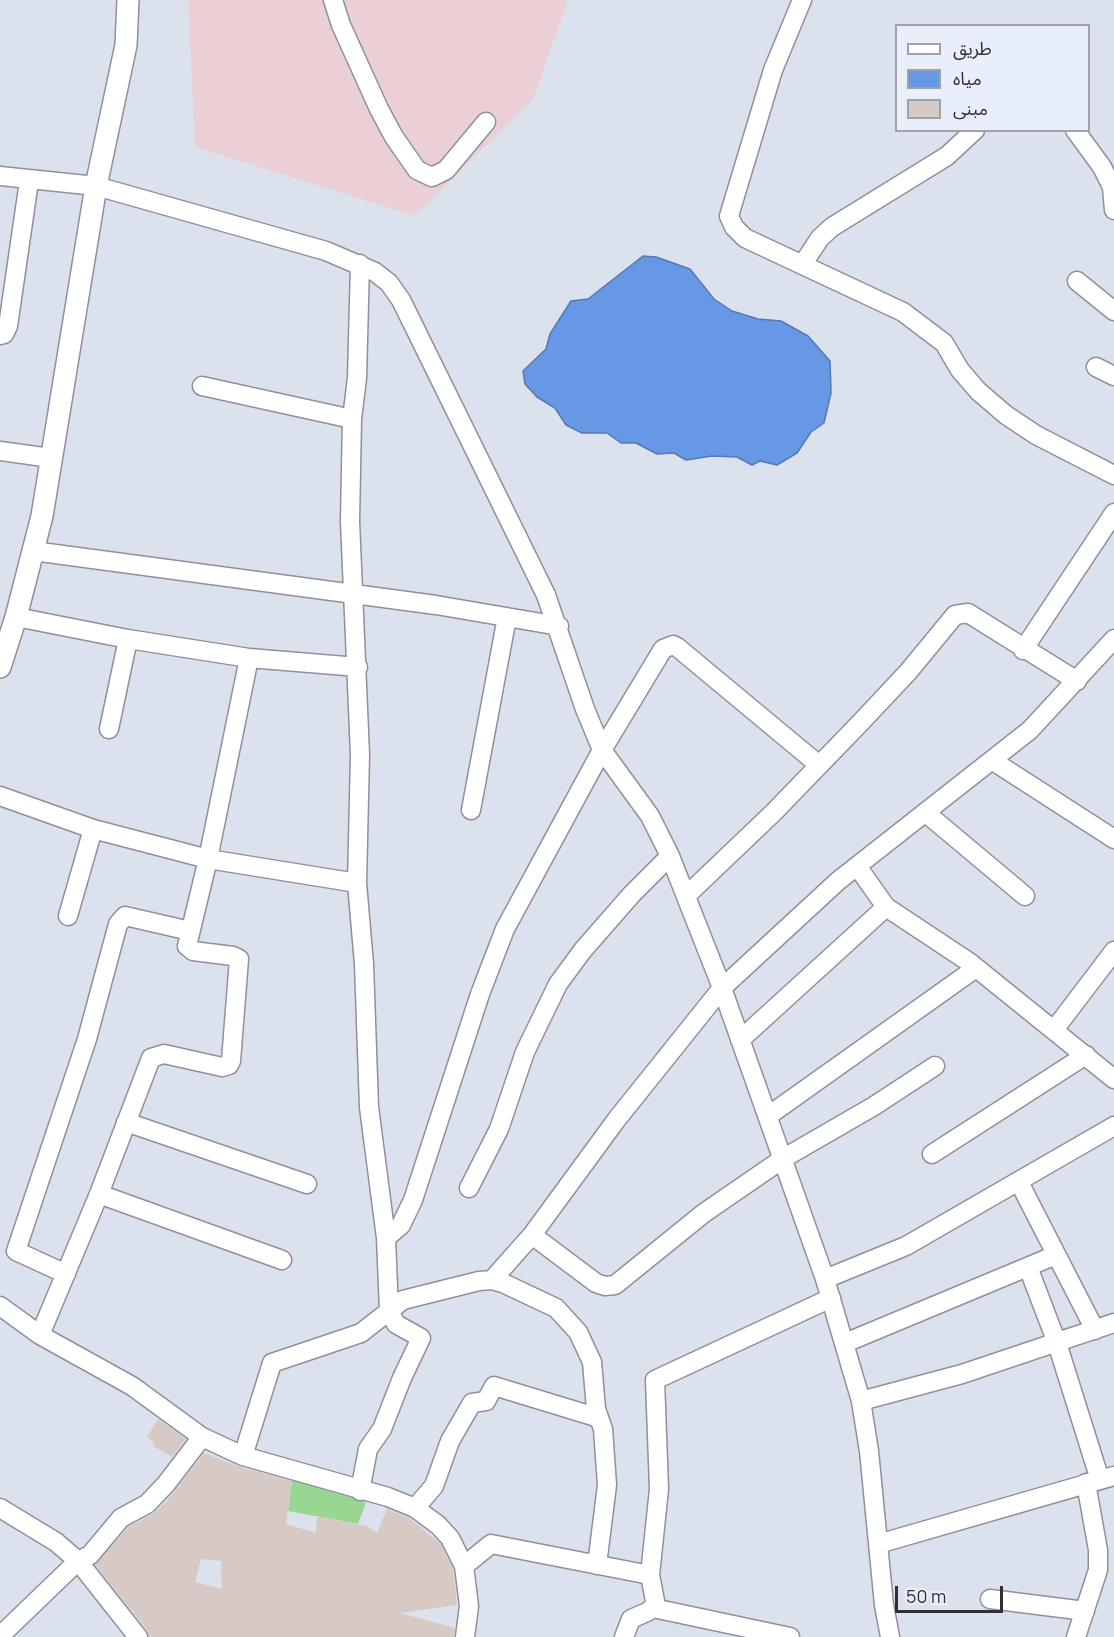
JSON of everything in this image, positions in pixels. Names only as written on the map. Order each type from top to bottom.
[{"type":"street","points":[[0,667],[33,551],[51,458],[96,186],[126,45],[128,0]]},
{"type":"street","points":[[333,0],[340,25],[380,109],[394,137],[417,170],[432,177],[446,170],[486,122]]},
{"type":"street","points":[[802,0],[773,70],[729,216],[734,228],[745,238],[903,312],[944,343],[972,384],[1006,415],[1036,435],[1114,475]]},
{"type":"street","points":[[802,265],[820,238],[832,227],[947,156],[973,132]]},
{"type":"street","points":[[1077,132],[1088,145],[1113,185],[1114,210]]},
{"type":"street","points":[[0,176],[29,181],[96,186],[326,251],[360,264],[389,283],[401,300],[527,552],[559,627],[585,709],[602,750],[651,816],[670,856],[722,988],[846,1342],[861,1401],[869,1451],[890,1637]]},
{"type":"street","points":[[0,335],[4,334],[8,326],[29,181]]},
{"type":"street","points":[[360,264],[352,419],[352,594],[358,667],[360,755],[357,882],[364,964],[369,1107],[386,1238],[389,1311],[396,1324],[421,1338],[382,1429],[368,1449],[360,1491]]},
{"type":"street","points":[[1077,281],[1114,311]]},
{"type":"street","points":[[1096,368],[1114,376]]},
{"type":"street","points":[[202,386],[352,419]]},
{"type":"street","points":[[0,451],[51,458]]},
{"type":"street","points":[[1023,650],[1114,513]]},
{"type":"street","points":[[33,551],[352,594],[559,627]]},
{"type":"street","points":[[687,896],[819,765],[908,672],[956,615],[968,613],[1023,650],[1077,681]]},
{"type":"street","points":[[16,617],[128,639],[249,658],[358,667]]},
{"type":"street","points":[[471,810],[507,617]]},
{"type":"street","points":[[109,729],[128,639]]},
{"type":"street","points":[[243,1456],[272,1363],[361,1333],[403,1300],[492,1280],[532,1235],[617,1119],[722,988],[857,866],[1030,730],[1114,639]]},
{"type":"street","points":[[386,1238],[401,1225],[413,1200],[480,994],[505,929],[602,750],[663,649],[674,645],[819,765]]},
{"type":"street","points":[[40,1335],[99,1194],[151,1058],[164,1054],[222,1067],[229,1065],[231,1061],[240,962],[233,956],[189,949],[187,946],[208,859],[249,658]]},
{"type":"street","points":[[993,761],[1114,839]]},
{"type":"street","points":[[0,796],[93,829],[208,859],[357,882]]},
{"type":"street","points":[[926,813],[1025,896]]},
{"type":"street","points":[[68,916],[93,829]]},
{"type":"street","points":[[469,1188],[499,1130],[525,1052],[558,984],[604,926],[670,856]]},
{"type":"street","points":[[857,866],[886,907],[975,968],[1114,1078]]},
{"type":"street","points":[[740,1040],[886,907]]},
{"type":"street","points":[[66,1274],[16,1251],[87,1039],[118,924],[124,916],[190,931]]},
{"type":"street","points":[[1054,1030],[1114,951]]},
{"type":"street","points":[[768,1116],[975,968]]},
{"type":"street","points":[[932,1154],[1086,1055]]},
{"type":"street","points":[[532,1235],[596,1283],[615,1285],[704,1213],[783,1158],[874,1106],[935,1066]]},
{"type":"street","points":[[126,1122],[307,1184]]},
{"type":"street","points":[[825,1280],[906,1246],[1114,1126]]},
{"type":"street","points":[[1018,1182],[1095,1330]]},
{"type":"street","points":[[99,1194],[282,1260]]},
{"type":"street","points":[[846,1342],[1056,1255]]},
{"type":"street","points":[[1028,1267],[1057,1343],[1100,1480],[1097,1577],[1076,1637]]},
{"type":"street","points":[[492,1280],[556,1308],[578,1332],[592,1362],[599,1418],[605,1439],[607,1485],[597,1565]]},
{"type":"street","points":[[653,1608],[655,1601],[650,1575],[659,1489],[655,1380],[831,1298]]},
{"type":"street","points":[[0,1306],[40,1335],[110,1371],[202,1437],[243,1456],[415,1508],[438,1525],[450,1538],[464,1566],[469,1606],[465,1637]]},
{"type":"street","points":[[861,1401],[962,1374],[1114,1323]]},
{"type":"street","points":[[415,1508],[434,1486],[450,1441],[472,1403],[486,1401],[494,1386],[599,1418]]},
{"type":"street","points":[[0,1636],[78,1562],[90,1555],[121,1518],[147,1504],[166,1485],[202,1437]]},
{"type":"street","points":[[878,1545],[1100,1480]]},
{"type":"street","points":[[0,1508],[56,1542],[78,1562],[138,1637]]},
{"type":"street","points":[[464,1566],[491,1544],[650,1575]]},
{"type":"street","points":[[990,1599],[1085,1611]]},
{"type":"street","points":[[624,1637],[631,1619],[653,1608],[790,1637]]},
{"type":"shaded area","points":[[188,0],[568,0],[533,99],[415,216],[195,147]]},
{"type":"green space","points":[[292,1480],[366,1502],[358,1524],[288,1511]]},
{"type":"water","points":[[643,256],[656,257],[690,269],[714,299],[732,311],[758,319],[781,321],[808,336],[830,361],[831,393],[824,423],[811,432],[797,453],[777,465],[760,461],[752,465],[737,457],[712,456],[686,460],[674,453],[657,454],[636,443],[621,443],[607,433],[582,433],[566,425],[555,408],[537,397],[525,384],[523,371],[546,349],[550,334],[571,301],[588,299]]},
{"type":"building","points":[[158,1419],[186,1439],[172,1457],[153,1446],[155,1444],[147,1437]]},
{"type":"building","points":[[204,1453],[240,1467],[292,1481],[286,1524],[316,1533],[317,1516],[367,1526],[377,1533],[387,1509],[409,1518],[441,1544],[453,1569],[457,1605],[400,1613],[455,1628],[454,1637],[149,1637],[147,1630],[95,1565],[128,1527],[153,1514],[167,1501]],"holes":[[[201,1559],[221,1561],[222,1589],[195,1582]]]}]
